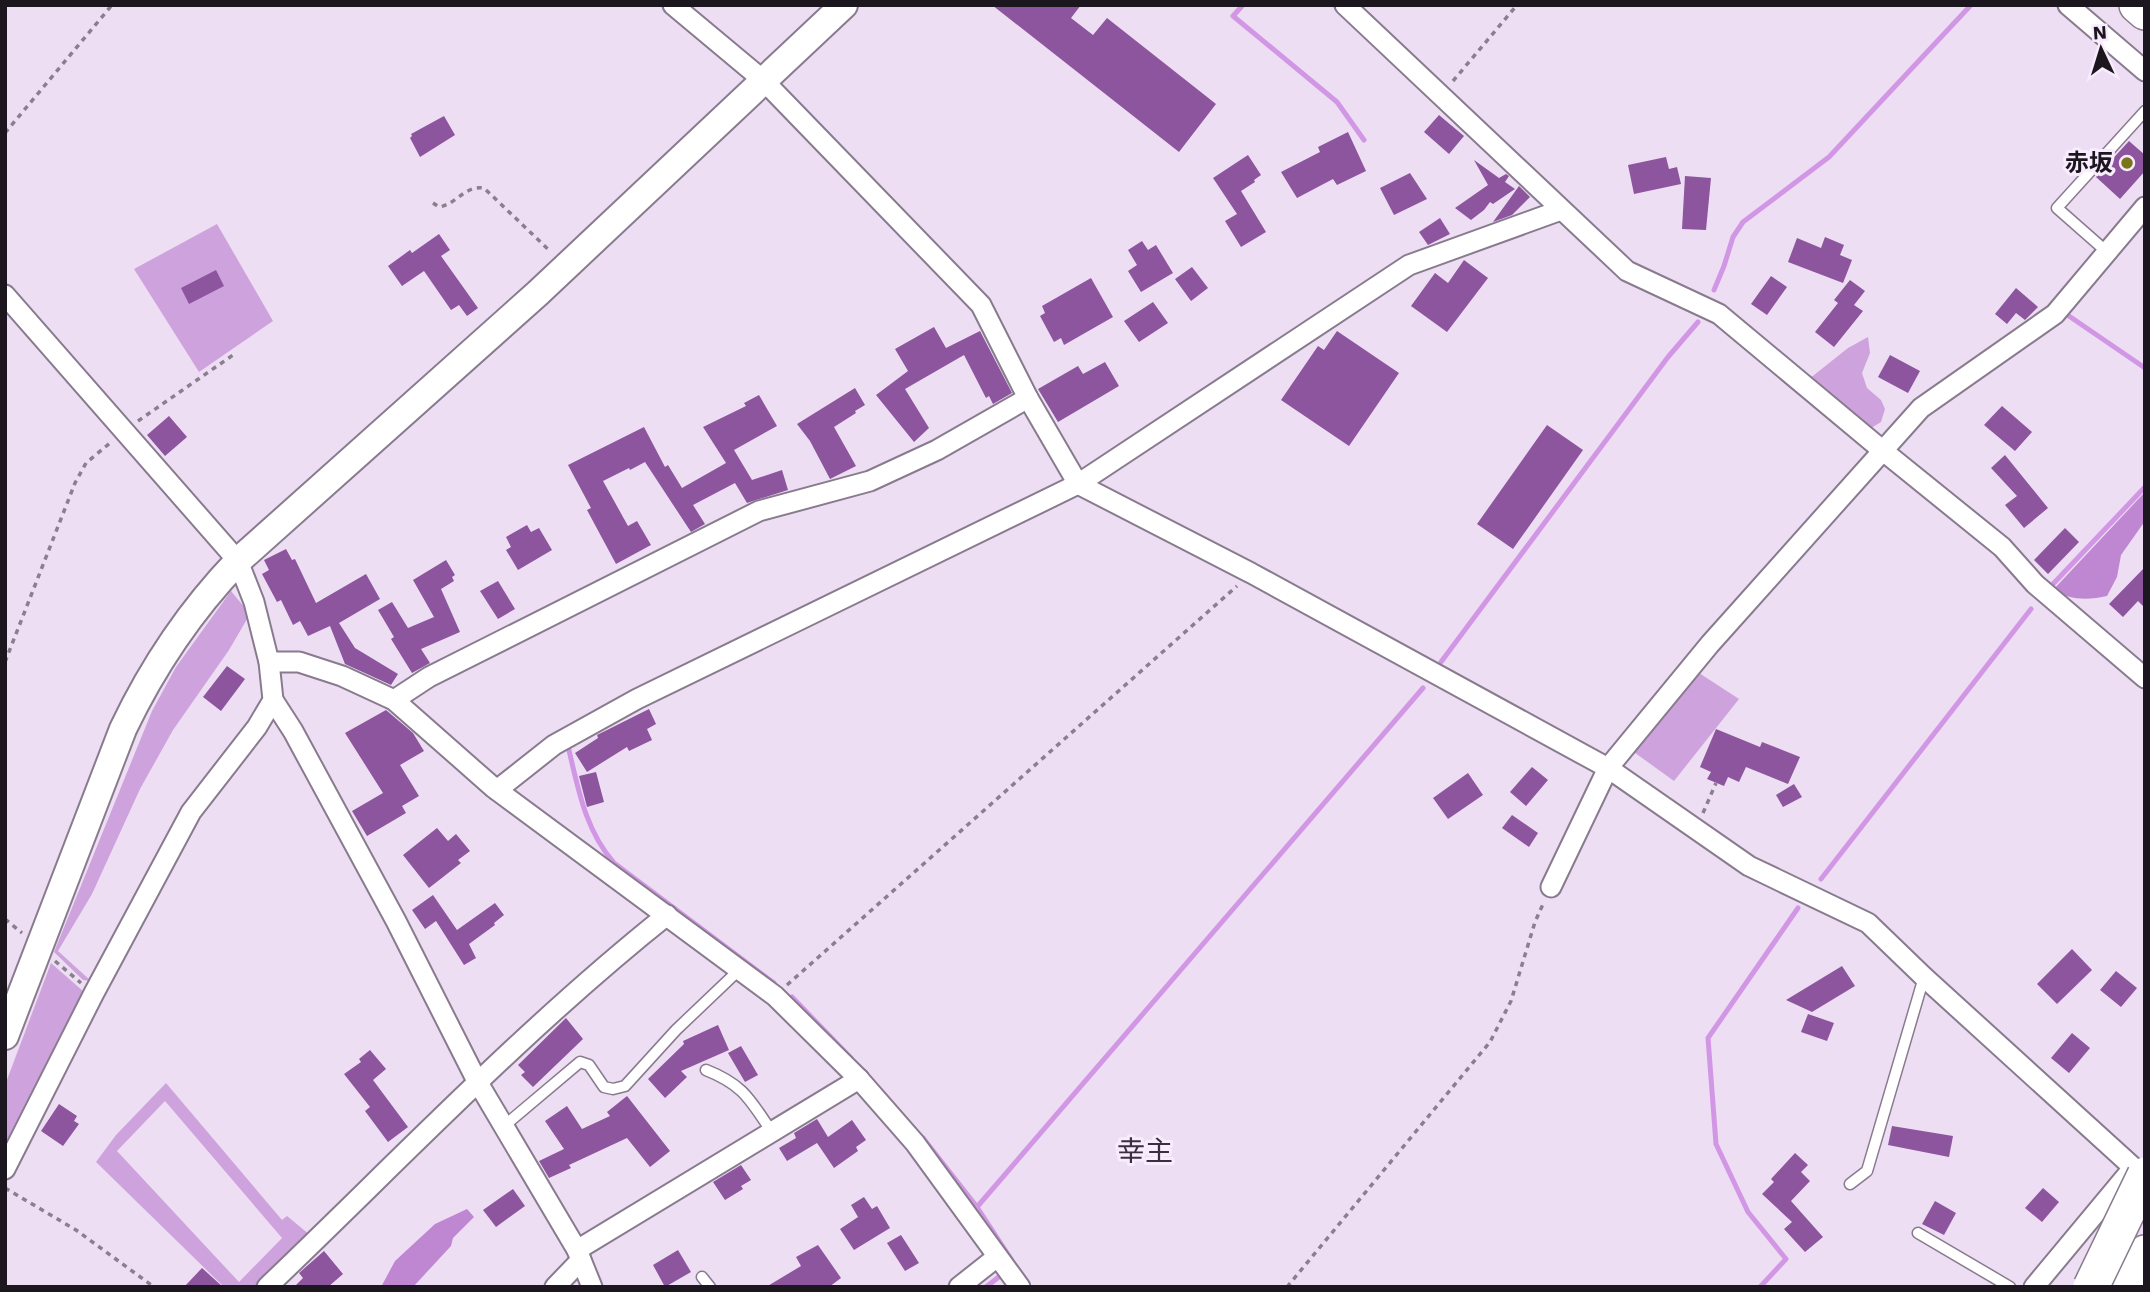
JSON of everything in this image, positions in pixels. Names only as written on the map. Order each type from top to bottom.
[{"type":"highway","points":[[2137,5],[2145,12]]},
{"type":"highway","points":[[2091,1287],[2141,1174]]},
{"type":"highway","points":[[2129,1287],[2145,1253]]},
{"type":"street","points":[[673,5],[764,81],[981,305],[1028,398],[1078,484],[1251,573],[1608,768],[1749,866],[1868,923],[2141,1174],[2034,1287]]},
{"type":"street","points":[[5,1036],[99,787],[144,685],[198,605],[238,561],[566,267],[844,5]]},
{"type":"street","points":[[1345,5],[1627,271],[1719,314],[2001,547],[2035,584],[2145,678]]},
{"type":"street","points":[[2068,5],[2145,71]]},
{"type":"street","points":[[1551,887],[1608,768],[1710,644],[1921,408],[2055,314],[2145,206]]},
{"type":"street","points":[[497,790],[554,745],[637,699],[1078,484],[1409,265],[1561,210]]},
{"type":"street","points":[[5,295],[238,561],[254,602],[270,662],[273,700],[293,731],[396,921],[477,1081],[579,1255],[592,1287]]},
{"type":"street","points":[[394,700],[429,677],[759,512],[870,481],[937,450],[1028,398]]},
{"type":"street","points":[[270,662],[299,662],[342,676],[394,700],[497,790],[775,996],[859,1079],[915,1143],[1020,1287]]},
{"type":"street","points":[[5,1169],[94,993],[191,812],[257,727],[273,700]]},
{"type":"street","points":[[267,1287],[477,1081],[608,962],[667,915]]},
{"type":"street","points":[[555,1287],[579,1255],[859,1079]]},
{"type":"street","points":[[959,1287],[998,1257]]},
{"type":"lane","points":[[2107,252],[2057,208],[2145,111]]},
{"type":"lane","points":[[504,1126],[580,1062],[589,1065],[604,1087],[613,1089],[625,1086],[676,1030],[739,970]]},
{"type":"lane","points":[[1850,1184],[1867,1171],[1924,977]]},
{"type":"lane","points":[[706,1070],[729,1079],[745,1092],[772,1132]]},
{"type":"lane","points":[[1918,1233],[2010,1287]]},
{"type":"lane","points":[[702,1277],[710,1287]]},
{"type":"path","points":[[5,133],[112,5]]},
{"type":"path","points":[[1440,96],[1517,5]]},
{"type":"path","points":[[433,203],[439,207],[446,206],[472,187],[484,188],[566,267]]},
{"type":"path","points":[[5,662],[75,483],[86,463],[125,430],[233,355]]},
{"type":"path","points":[[775,996],[1251,573]]},
{"type":"path","points":[[1696,829],[1716,783]]},
{"type":"path","points":[[1287,1287],[1490,1042],[1511,1001],[1535,922],[1551,887]]},
{"type":"path","points":[[5,1188],[76,1230],[154,1287]]},
{"type":"shaded area","points":[[217,224],[273,321],[199,372],[134,269]]},
{"type":"shaded area","points":[[1868,337],[1870,353],[1862,373],[1867,388],[1881,400],[1885,409],[1881,422],[1868,430],[1809,379],[1848,348]]},
{"type":"shaded area","points":[[2145,492],[2145,521],[2121,555],[2117,577],[2107,596],[2079,598],[2066,596],[2054,589]]},
{"type":"shaded area","points":[[231,591],[250,614],[229,650],[173,730],[140,789],[92,894],[58,951],[91,981],[83,980],[54,952],[152,711],[176,667]]},
{"type":"shaded area","points":[[1696,671],[1739,699],[1674,781],[1631,750]]},
{"type":"shaded area","points":[[51,963],[84,992],[5,1151],[5,1085]]},
{"type":"shaded area","points":[[166,1083],[282,1220],[287,1216],[310,1235],[255,1287],[224,1287],[96,1162],[116,1135]],"holes":[[[165,1101],[282,1238],[239,1282],[117,1151]]]},
{"type":"shaded area","points":[[467,1209],[474,1217],[413,1287],[381,1287],[395,1261],[435,1224]]},
{"type":"building","points":[[992,5],[1081,5],[1071,18],[1093,35],[1107,18],[1216,104],[1179,152]]},
{"type":"building","points":[[1439,115],[1464,136],[1449,154],[1424,132]]},
{"type":"building","points":[[444,116],[455,135],[420,157],[410,138],[411,134]]},
{"type":"building","points":[[1348,132],[1366,171],[1337,185],[1333,179],[1297,198],[1281,172],[1320,152],[1318,147]]},
{"type":"building","name":"赤坂","points":[[2129,141],[2145,155],[2145,171],[2120,199],[2096,177]]},
{"type":"building","points":[[1248,155],[1261,175],[1241,191],[1266,232],[1241,247],[1225,221],[1237,214],[1213,178]]},
{"type":"building","points":[[1666,157],[1669,169],[1677,167],[1681,184],[1634,194],[1628,165]]},
{"type":"building","points":[[1474,160],[1499,178],[1506,174],[1509,176],[1505,182],[1515,189],[1493,204],[1490,202],[1471,220],[1455,208],[1488,185]]},
{"type":"building","points":[[1410,173],[1427,199],[1394,215],[1380,188]]},
{"type":"building","points":[[1685,176],[1711,178],[1706,230],[1682,229]]},
{"type":"building","points":[[1519,186],[1530,197],[1512,215],[1493,222]]},
{"type":"building","points":[[1440,218],[1450,234],[1428,245],[1419,232]]},
{"type":"building","points":[[439,234],[450,250],[441,256],[478,308],[467,316],[459,305],[451,310],[424,271],[402,286],[388,266]]},
{"type":"building","points":[[1825,237],[1844,245],[1840,255],[1852,260],[1843,283],[1788,262],[1797,238],[1821,248]]},
{"type":"building","points":[[1142,241],[1148,250],[1156,245],[1173,273],[1141,292],[1128,271],[1137,265],[1128,250]]},
{"type":"building","points":[[1464,260],[1488,278],[1447,332],[1411,306],[1435,273],[1448,283]]},
{"type":"building","points":[[1192,267],[1208,288],[1191,301],[1175,279]]},
{"type":"building","points":[[216,270],[224,286],[189,304],[181,288]]},
{"type":"building","points":[[1771,276],[1787,287],[1767,315],[1751,304]]},
{"type":"building","points":[[1091,278],[1113,317],[1064,345],[1061,338],[1054,342],[1040,316],[1045,313],[1042,306]]},
{"type":"building","points":[[1850,280],[1865,291],[1854,305],[1863,311],[1834,347],[1815,332],[1838,303],[1834,300]]},
{"type":"building","points":[[2016,288],[2038,307],[2025,320],[2016,313],[2007,324],[1995,314]]},
{"type":"building","points":[[1153,302],[1168,323],[1139,342],[1124,321]]},
{"type":"building","points":[[934,327],[946,348],[980,331],[1012,393],[993,404],[989,396],[986,398],[964,355],[905,389],[929,428],[914,442],[876,395],[908,371],[895,349]]},
{"type":"building","points":[[1337,331],[1399,373],[1349,446],[1281,400],[1318,346],[1324,350]]},
{"type":"building","points":[[1890,355],[1920,371],[1908,393],[1878,377]]},
{"type":"building","points":[[1105,362],[1119,386],[1058,422],[1038,389],[1078,366],[1083,374]]},
{"type":"building","points":[[855,388],[865,405],[834,427],[856,466],[830,479],[810,441],[797,424]]},
{"type":"building","points":[[759,395],[777,426],[734,450],[752,480],[782,470],[788,490],[747,503],[735,483],[693,505],[705,524],[691,532],[645,462],[630,470],[629,468],[603,481],[628,526],[637,521],[651,545],[616,564],[587,510],[591,508],[568,465],[644,427],[665,467],[668,465],[682,488],[726,463],[703,427],[746,406],[744,403]]},
{"type":"building","points":[[2002,406],[2032,432],[2015,451],[1984,425]]},
{"type":"building","points":[[169,416],[187,437],[165,456],[147,435]]},
{"type":"building","points":[[1547,425],[1583,450],[1513,549],[1477,524]]},
{"type":"building","points":[[2005,455],[2048,508],[2024,528],[2005,505],[2017,496],[1991,468]]},
{"type":"building","points":[[527,525],[531,532],[539,528],[552,550],[518,570],[506,550],[511,547],[506,537]]},
{"type":"building","points":[[2065,528],[2079,542],[2048,574],[2034,560]]},
{"type":"building","points":[[286,549],[292,560],[295,559],[316,603],[366,574],[380,599],[339,623],[355,648],[398,674],[391,685],[345,664],[330,626],[308,636],[300,621],[293,625],[281,600],[277,602],[262,574],[269,570],[264,560]]},
{"type":"building","points":[[446,560],[455,575],[452,577],[454,581],[441,589],[460,632],[421,649],[430,663],[412,673],[391,639],[394,637],[378,610],[392,602],[408,628],[434,617],[413,580]]},
{"type":"building","points":[[2145,567],[2145,608],[2138,601],[2123,617],[2109,604]]},
{"type":"building","points":[[498,581],[515,609],[498,619],[480,591]]},
{"type":"building","points":[[227,666],[245,679],[221,711],[203,697]]},
{"type":"building","points":[[649,709],[656,724],[647,729],[652,740],[629,751],[627,747],[587,772],[575,753],[598,738],[597,735]]},
{"type":"building","points":[[386,710],[413,733],[424,751],[400,765],[419,796],[402,806],[406,813],[367,836],[352,811],[383,793],[345,733]]},
{"type":"building","points":[[1716,729],[1760,747],[1762,742],[1800,757],[1788,784],[1746,767],[1739,782],[1728,777],[1724,786],[1707,779],[1711,772],[1700,767]]},
{"type":"building","points":[[1532,767],[1548,780],[1526,806],[1510,792]]},
{"type":"building","points":[[596,772],[604,802],[587,807],[579,776]]},
{"type":"building","points":[[1468,773],[1483,795],[1448,819],[1433,798]]},
{"type":"building","points":[[1794,784],[1802,797],[1783,807],[1776,795]]},
{"type":"building","points":[[1512,815],[1538,833],[1529,847],[1502,828]]},
{"type":"building","points":[[437,828],[448,841],[456,834],[470,851],[458,860],[461,863],[429,888],[403,855]]},
{"type":"building","points":[[433,895],[457,930],[495,903],[504,915],[469,944],[476,958],[464,965],[436,921],[425,929],[412,910]]},
{"type":"building","points":[[2072,949],[2092,970],[2057,1004],[2037,984]]},
{"type":"building","points":[[1842,966],[1855,986],[1812,1012],[1786,1000]]},
{"type":"building","points":[[2116,971],[2137,988],[2121,1007],[2100,990]]},
{"type":"building","points":[[1808,1014],[1834,1023],[1827,1041],[1801,1032]]},
{"type":"building","points":[[566,1018],[583,1039],[533,1087],[521,1075],[525,1072],[518,1065]]},
{"type":"building","points":[[718,1025],[729,1050],[681,1071],[687,1077],[665,1098],[648,1079],[684,1044],[683,1041]]},
{"type":"building","points":[[2072,1033],[2090,1048],[2069,1073],[2051,1058]]},
{"type":"building","points":[[741,1046],[758,1075],[745,1082],[728,1053]]},
{"type":"building","points":[[370,1050],[386,1069],[373,1080],[408,1127],[388,1142],[365,1111],[370,1107],[344,1074],[361,1062],[359,1059]]},
{"type":"building","points":[[627,1096],[670,1151],[650,1167],[627,1138],[569,1165],[571,1168],[549,1178],[539,1161],[564,1149],[545,1121],[567,1106],[582,1129],[610,1116],[607,1112]]},
{"type":"building","points":[[59,1104],[77,1116],[74,1121],[79,1124],[63,1146],[41,1131]]},
{"type":"building","points":[[817,1119],[828,1137],[852,1120],[866,1140],[856,1147],[858,1151],[834,1168],[817,1143],[787,1161],[779,1148],[796,1138],[794,1133]]},
{"type":"building","points":[[1892,1126],[1953,1136],[1949,1157],[1888,1145]]},
{"type":"building","points":[[1795,1153],[1808,1165],[1801,1172],[1810,1181],[1791,1201],[1823,1237],[1805,1252],[1784,1229],[1792,1222],[1762,1194],[1774,1182],[1771,1179]]},
{"type":"building","points":[[741,1165],[751,1180],[741,1186],[743,1189],[725,1200],[713,1182]]},
{"type":"building","points":[[2043,1188],[2059,1202],[2042,1222],[2025,1208]]},
{"type":"building","points":[[513,1189],[525,1206],[496,1227],[483,1210]]},
{"type":"building","points":[[864,1197],[872,1209],[877,1206],[890,1228],[854,1250],[840,1229],[858,1217],[851,1205]]},
{"type":"building","points":[[1935,1201],[1956,1213],[1944,1235],[1922,1224]]},
{"type":"building","points":[[901,1235],[919,1263],[905,1271],[887,1243]]},
{"type":"building","points":[[818,1245],[841,1278],[829,1287],[766,1287],[801,1266],[796,1257]]},
{"type":"building","points":[[678,1250],[691,1272],[665,1287],[653,1265]]},
{"type":"building","points":[[324,1251],[343,1274],[328,1287],[294,1287],[303,1278],[299,1273]]},
{"type":"building","points":[[202,1268],[223,1287],[184,1287]]},
{"type":"waterway","points":[[1243,5],[1233,16],[1337,102],[1364,140]]},
{"type":"waterway","points":[[1714,290],[1733,237],[1743,222],[1829,157],[1971,5]]},
{"type":"waterway","points":[[2066,314],[2145,368]]},
{"type":"waterway","points":[[1441,662],[1668,357],[1698,322]]},
{"type":"waterway","points":[[2053,584],[2145,487]]},
{"type":"waterway","points":[[1821,879],[2031,609]]},
{"type":"waterway","points":[[1011,1259],[977,1207],[1423,688]]},
{"type":"waterway","points":[[568,746],[589,823],[614,863],[774,983]]},
{"type":"waterway","points":[[1760,1287],[1786,1259],[1748,1212],[1716,1144],[1708,1038],[1798,908]]},
{"type":"waterway","points":[[792,997],[851,1058]]},
{"type":"waterway","points":[[923,1138],[977,1207]]},
{"type":"waterway","points":[[986,1287],[1000,1276]]},
{"type":"place","name":"赤坂","points":[[2127,163]]},
{"type":"district","name":"幸主","points":[[1145,1151]]}]
